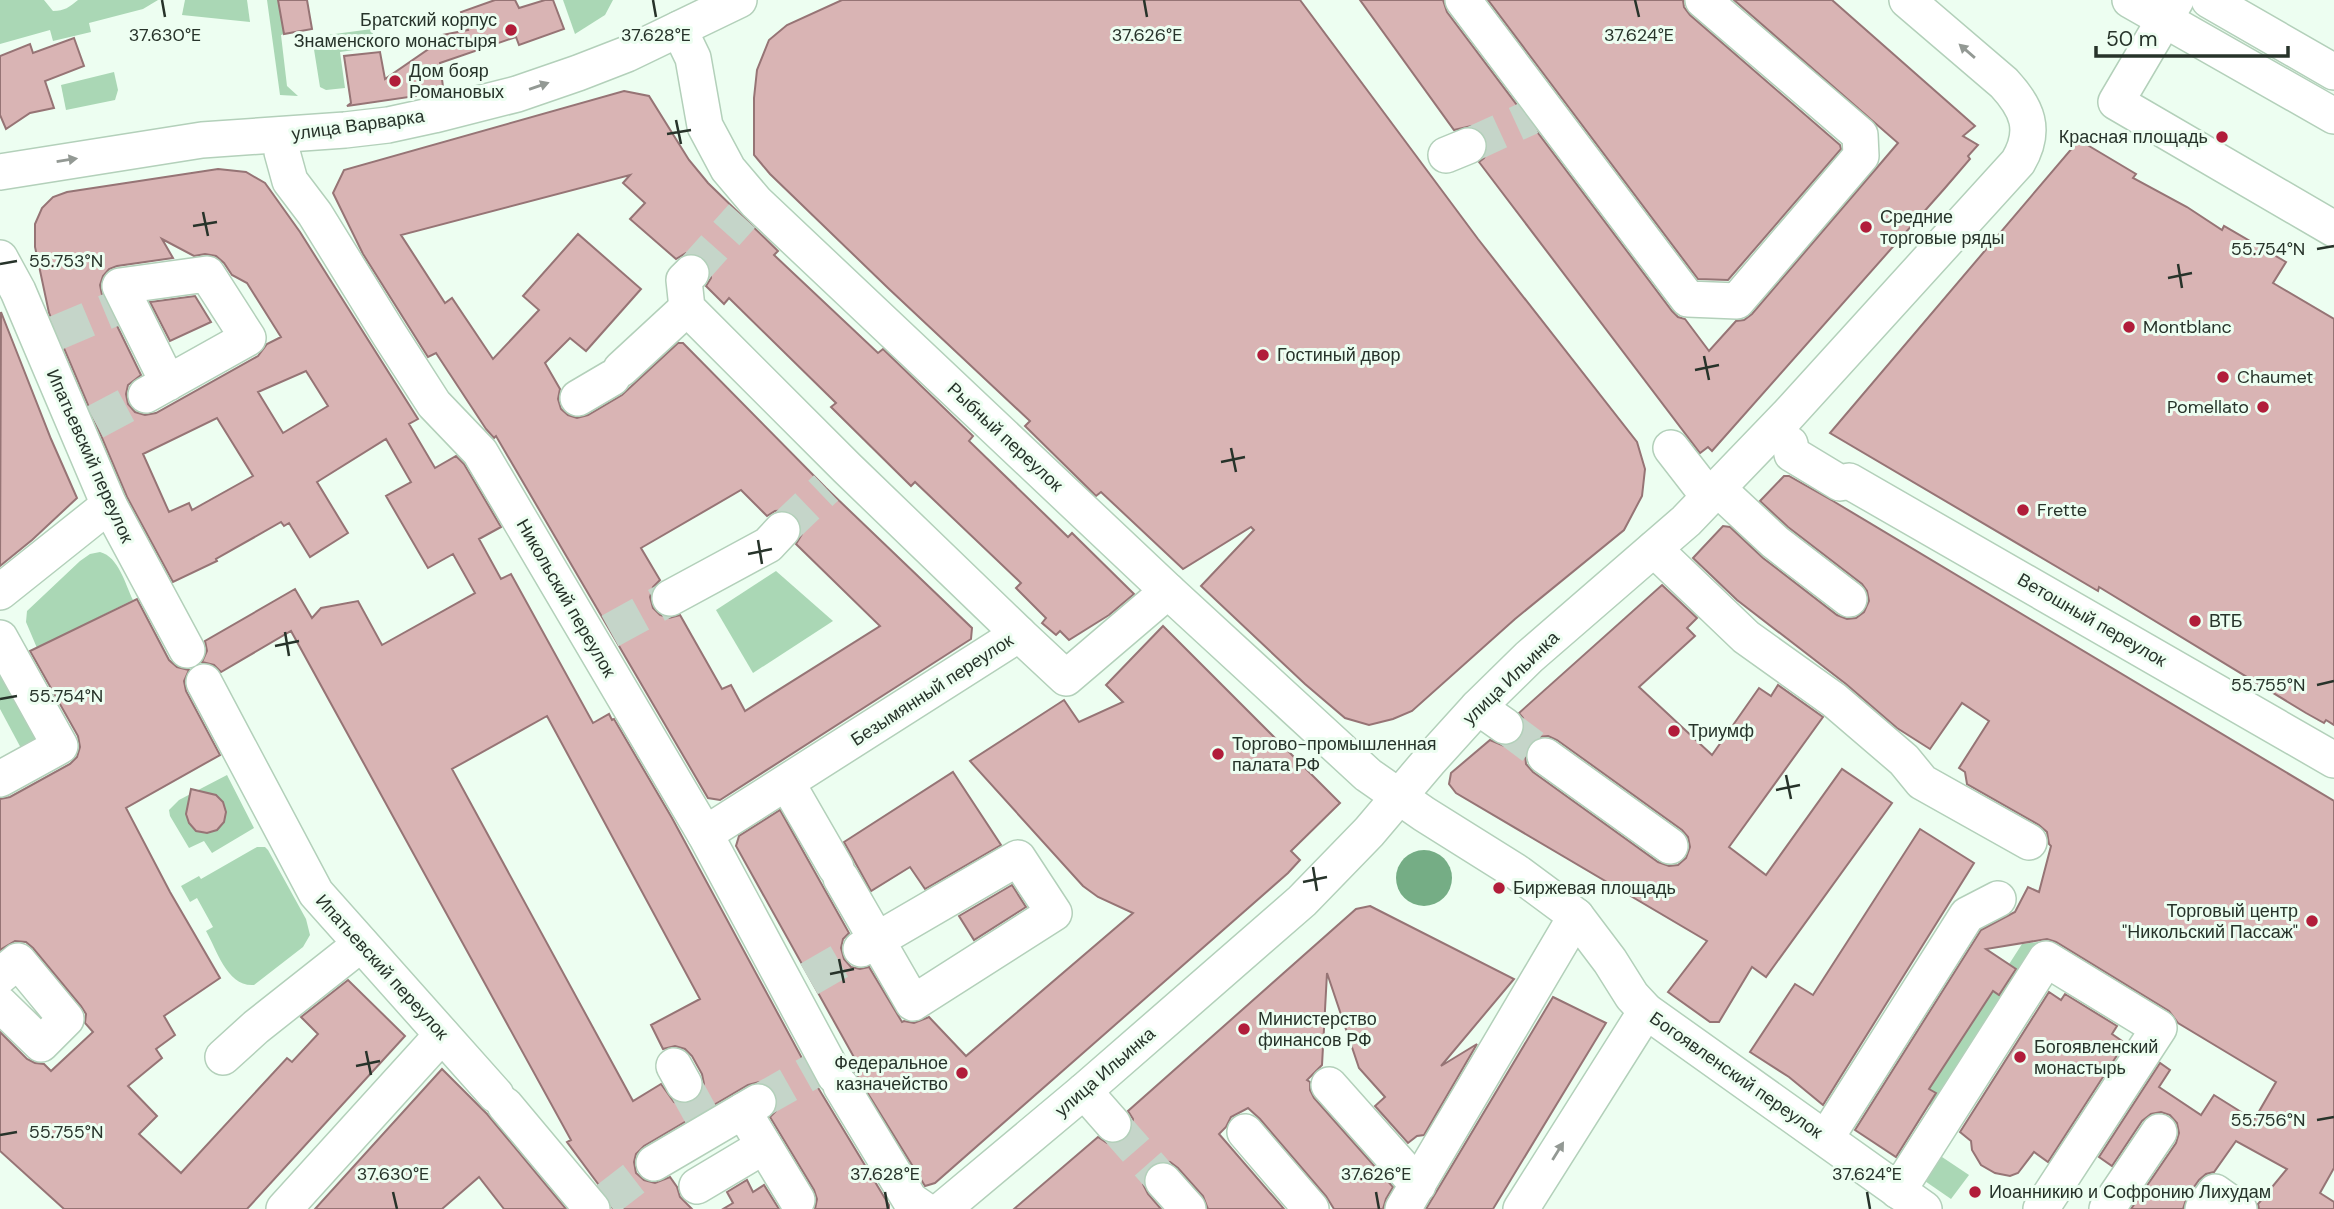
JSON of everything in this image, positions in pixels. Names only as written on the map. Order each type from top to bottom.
[{"type":"street","name":"улица Варварка","points":[[0,172],[232,136],[281,135],[388,125],[517,94],[627,54],[739,0]]},
{"type":"street","points":[[1463,0],[1539,113],[1688,299],[1737,301],[1861,156],[1860,135],[1703,0]]},
{"type":"street","name":"улица Ильинка","points":[[943,1209],[1084,1091],[1302,901],[1400,797],[1430,760],[1491,717],[1529,657],[1654,550],[1713,492],[1781,438],[2014,167],[2025,151],[2028,138],[2028,125],[2017,97],[1907,0]]},
{"type":"street","points":[[2130,0],[2170,10],[2334,116]]},
{"type":"street","points":[[2209,0],[2334,72]]},
{"type":"street","points":[[2170,10],[2116,102],[2334,229]]},
{"type":"street","name":"Рыбный переулок","points":[[679,29],[693,58],[705,126],[749,209],[1155,602],[1368,775],[1400,797]]},
{"type":"street","name":"Никольский переулок","points":[[281,135],[282,152],[290,181],[315,214],[435,404],[480,452],[601,636],[705,834],[799,985],[829,1074],[910,1200],[923,1209]]},
{"type":"street","name":"Ипатьевский переулок","points":[[0,258],[47,337],[87,428],[108,505],[187,650]]},
{"type":"street","points":[[691,272],[684,280],[688,308],[836,478],[1019,634]]},
{"type":"street","points":[[207,274],[248,338],[157,389],[123,305],[120,286],[207,274]]},
{"type":"street","points":[[578,398],[617,373],[688,308]]},
{"type":"street","name":"Ветошный переулок","points":[[1781,438],[1801,443],[1847,471],[1849,481],[2334,760]]},
{"type":"street","points":[[1671,448],[1713,492],[1849,599]]},
{"type":"street","points":[[0,592],[108,505]]},
{"type":"street","points":[[670,598],[768,545],[782,530]]},
{"type":"street","points":[[1654,550],[1746,637],[1834,700],[1904,761],[1922,782],[2029,842]]},
{"type":"street","name":"Безымянный переулок","points":[[705,834],[1019,634],[1066,678],[1155,602]]},
{"type":"street","points":[[0,638],[60,746],[0,779]]},
{"type":"street","name":"Ипатьевский переулок","points":[[204,682],[316,893],[597,1206]]},
{"type":"street","points":[[1545,756],[1670,846]]},
{"type":"street","points":[[787,783],[838,873],[869,945],[913,1003],[1054,913],[1018,858],[869,945]]},
{"type":"street","name":"Богоявленский переулок","points":[[1400,797],[1518,873],[1576,916],[1632,996],[1646,1011],[1911,1200]]},
{"type":"street","points":[[1826,1138],[1967,915],[1998,899]]},
{"type":"street","points":[[1329,1085],[1410,1197],[1576,916]]},
{"type":"street","points":[[223,1057],[256,1027],[361,944]]},
{"type":"street","points":[[1911,1200],[2046,959],[2159,1028],[2041,1209]]},
{"type":"street","points":[[0,976],[18,961],[66,1019],[41,1044],[8,1018]]},
{"type":"street","points":[[1521,1209],[1646,1011]]},
{"type":"street","points":[[285,1209],[442,1035]]},
{"type":"street","points":[[1084,1091],[1113,1124]]},
{"type":"street","points":[[764,1146],[704,1198],[664,1157],[707,1126],[751,1106],[764,1146],[797,1200]]},
{"type":"street","points":[[1245,1132],[1311,1209]]},
{"type":"street","points":[[2107,1209],[2159,1132]]},
{"type":"street","points":[[1163,1181],[1188,1209]]},
{"type":"street","points":[[2203,1209],[2215,1192],[2239,1209]]},
{"type":"shaded area","points":[[0,0],[44,0],[53,11],[69,7],[78,0],[158,0],[143,9],[89,23],[91,32],[53,41],[50,30],[0,44]]},
{"type":"shaded area","points":[[185,0],[247,0],[250,22],[182,15]]},
{"type":"shaded area","points":[[267,0],[278,0],[284,34],[281,35],[287,86],[298,96],[280,95]]},
{"type":"shaded area","points":[[563,0],[613,0],[605,15],[575,34]]},
{"type":"shaded area","points":[[372,29],[375,47],[340,52],[345,88],[326,90],[320,87],[312,37]]},
{"type":"shaded area","points":[[114,72],[118,90],[115,100],[66,110],[61,85]]},
{"type":"shaded area","points":[[100,552],[117,565],[133,600],[37,648],[26,622],[27,611],[80,561],[90,554]]},
{"type":"shaded area","points":[[776,571],[833,621],[753,673],[716,610]]},
{"type":"shaded area","points":[[0,663],[41,737],[22,750],[0,709]]},
{"type":"shaded area","points":[[227,775],[254,828],[212,853],[204,841],[189,848],[169,810],[179,800]]},
{"type":"shaded area","points":[[257,847],[265,847],[268,850],[306,919],[310,935],[303,947],[254,985],[237,980],[224,966],[206,931],[213,927],[197,898],[190,902],[181,886],[199,876],[201,879]]},
{"type":"shaded area","points":[[1424,850],[1435,852],[1444,858],[1450,867],[1450,889],[1444,898],[1435,904],[1424,906],[1413,904],[1404,898],[1398,889],[1396,878],[1398,867],[1404,858],[1413,852]]},
{"type":"shaded area","points":[[2038,942],[2128,995],[2039,951],[1937,1110],[1929,1105],[1936,1093],[1929,1089],[2022,944]]},
{"type":"shaded area","points":[[1939,1155],[1969,1175],[1951,1199],[1922,1179]]},
{"type":"building","points":[[278,0],[307,0],[312,29],[284,34]]},
{"type":"building","points":[[495,0],[515,0],[519,8],[553,0],[564,29],[519,45],[516,37],[440,63],[443,87],[425,90],[425,93],[416,96],[347,106],[351,103],[344,56],[380,52],[385,79],[443,39],[442,35],[468,30],[461,12]]},
{"type":"building","name":"Гостиный двор","points":[[842,0],[1300,0],[1478,239],[1637,442],[1645,469],[1642,496],[1624,530],[1515,619],[1412,711],[1369,725],[1345,718],[1201,586],[1254,530],[1251,527],[1183,569],[1101,492],[1096,496],[1025,426],[1030,421],[888,288],[770,174],[754,155],[757,70],[769,40],[787,25]]},
{"type":"building","name":"Средние торговые ряды","points":[[1360,0],[1443,0],[1447,12],[1672,311],[1685,319],[1709,351],[1736,321],[1744,320],[1752,314],[1898,143],[1734,0],[1832,0],[1975,126],[1963,136],[1978,145],[1968,156],[1970,159],[1945,188],[1712,451],[1708,447],[1700,453],[1479,162],[1488,149],[1486,138],[1481,131],[1471,126],[1454,130]]},
{"type":"building","points":[[1488,0],[1683,0],[1690,15],[1840,145],[1841,149],[1728,280],[1698,279]]},
{"type":"building","points":[[74,38],[84,66],[45,81],[54,108],[30,113],[6,129],[0,115],[0,56],[30,44],[33,53]]},
{"type":"building","points":[[624,91],[649,96],[689,160],[708,183],[778,251],[774,255],[878,353],[883,349],[973,436],[969,441],[1068,537],[1072,533],[1134,594],[1109,615],[1069,640],[1060,631],[1056,635],[1042,623],[1046,618],[1016,588],[1021,583],[915,482],[911,486],[831,407],[836,403],[729,298],[724,304],[706,286],[711,278],[711,268],[705,258],[686,253],[676,259],[630,219],[645,203],[623,183],[630,175],[401,235],[445,303],[452,298],[493,359],[539,310],[523,296],[578,234],[641,289],[586,351],[570,338],[545,363],[560,389],[558,399],[561,409],[577,418],[588,415],[622,395],[678,343],[683,343],[826,488],[972,628],[971,639],[720,800],[708,798],[496,436],[494,438],[486,429],[436,353],[428,357],[363,254],[333,193],[344,170]],"holes":[[[741,490],[767,516],[775,511],[786,510],[796,516],[802,534],[796,544],[880,626],[745,711],[731,685],[722,689],[680,615],[669,618],[660,615],[653,608],[650,597],[653,587],[660,580],[641,548]]]},
{"type":"building","points":[[2079,140],[2136,174],[2133,178],[2187,207],[2222,230],[2224,226],[2286,262],[2273,283],[2334,319],[2334,725],[2326,720],[2324,723],[2306,713],[2099,587],[2098,591],[1830,433]]},
{"type":"building","points":[[218,169],[246,172],[265,183],[300,232],[418,419],[409,424],[435,468],[456,456],[464,464],[501,527],[479,539],[501,579],[511,574],[593,723],[609,714],[612,720],[614,719],[672,818],[817,1086],[889,1209],[815,1209],[817,1199],[814,1190],[770,1117],[776,1111],[778,1103],[776,1092],[759,1082],[748,1085],[644,1146],[636,1154],[636,1173],[644,1180],[655,1183],[670,1177],[680,1197],[692,1209],[613,1209],[607,1196],[567,1142],[571,1140],[291,631],[221,672],[214,665],[202,662],[207,651],[205,641],[295,589],[312,618],[321,608],[358,601],[382,645],[475,593],[453,554],[428,568],[386,496],[411,482],[386,439],[317,482],[348,533],[310,557],[289,523],[284,526],[281,522],[216,559],[217,561],[173,582],[127,497],[49,313],[35,247],[35,224],[42,208],[53,197],[67,192]],"holes":[[[162,239],[194,256],[216,256],[232,275],[247,283],[281,337],[267,344],[258,356],[156,413],[145,415],[135,412],[128,404],[128,385],[141,375],[102,295],[100,285],[109,269],[117,266],[173,258]],[[306,371],[328,406],[283,433],[258,392]],[[217,418],[253,476],[192,510],[189,503],[169,512],[143,454]],[[547,716],[700,999],[651,1025],[663,1049],[675,1046],[685,1049],[702,1074],[704,1084],[701,1095],[693,1102],[674,1102],[661,1084],[633,1101],[452,769]]]},
{"type":"building","points":[[195,296],[211,322],[170,341],[150,302]]},
{"type":"building","points":[[1,312],[77,498],[0,566]]},
{"type":"building","points":[[1784,476],[1789,476],[1833,501],[2334,801],[2334,1168],[2320,1193],[2334,1202],[2334,1209],[2259,1209],[2258,1204],[2287,1169],[2236,1141],[2214,1172],[2199,1180],[2187,1197],[2183,1209],[2131,1209],[2176,1143],[2179,1133],[2177,1123],[2170,1115],[2161,1112],[2151,1114],[2142,1121],[2112,1166],[2099,1157],[2160,1063],[2170,1070],[2159,1087],[2201,1115],[2214,1095],[2254,1120],[2276,1082],[2178,1023],[2169,1011],[2047,939],[1986,949],[2016,969],[1999,995],[1993,991],[1929,1089],[1936,1093],[1896,1157],[1855,1130],[1981,930],[2015,912],[2028,887],[2039,892],[2051,846],[2047,832],[2039,825],[1967,784],[1965,772],[1959,768],[1989,721],[1962,703],[1930,749],[1897,728],[1846,684],[1737,600],[1693,558],[1723,526],[1730,527],[1763,558],[1837,615],[1847,619],[1856,618],[1864,612],[1869,601],[1862,584],[1788,527],[1760,501]]},
{"type":"building","points":[[1662,585],[1697,618],[1687,628],[1695,636],[1639,687],[1712,755],[1759,688],[1771,696],[1778,685],[1823,717],[1729,847],[1766,875],[1842,769],[1892,803],[1766,977],[1752,967],[1719,1022],[1710,1022],[1668,992],[1707,941],[1456,793],[1449,784],[1451,773],[1490,740],[1504,746],[1521,738],[1525,727],[1519,713]],"holes":[[[1548,736],[1682,830],[1688,837],[1690,847],[1686,858],[1678,865],[1669,866],[1658,862],[1533,772],[1526,764],[1525,753],[1528,745],[1537,737]]]},
{"type":"building","points":[[137,599],[169,660],[177,667],[189,670],[184,681],[186,691],[220,755],[126,808],[170,892],[220,978],[164,1016],[175,1035],[156,1049],[162,1058],[128,1086],[157,1116],[139,1134],[181,1173],[287,1058],[292,1062],[318,1034],[301,1017],[348,980],[405,1036],[247,1209],[64,1209],[0,1151],[0,1032],[27,1059],[44,1064],[51,1071],[93,1032],[85,1023],[86,1014],[81,1006],[33,948],[26,942],[15,941],[0,950],[0,799],[10,797],[70,764],[77,757],[80,747],[78,736],[30,651]]},
{"type":"building","points":[[1163,626],[1340,803],[1291,851],[1300,860],[1288,873],[935,1183],[925,1186],[854,1071],[851,1063],[855,1059],[736,846],[739,836],[780,810],[849,933],[843,939],[841,948],[844,959],[851,967],[869,967],[902,1022],[914,1023],[929,1017],[966,1056],[1133,913],[1098,897],[1083,886],[970,761],[1064,700],[1079,722],[1123,702],[1106,685]]},
{"type":"building","points":[[953,772],[1001,845],[925,889],[910,867],[871,891],[844,842]]},
{"type":"building","points":[[191,789],[216,795],[223,802],[226,812],[224,822],[217,830],[207,833],[196,831],[189,823],[186,814]]},
{"type":"building","points":[[1920,829],[1974,863],[1823,1105],[1789,1077],[1750,1052],[1795,984],[1813,995]]},
{"type":"building","points":[[1012,885],[1026,907],[974,940],[959,916]]},
{"type":"building","points":[[1370,906],[1514,979],[1441,1066],[1477,1044],[1424,1135],[1417,1136],[1408,1143],[1375,1106],[1385,1097],[1359,1068],[1327,973],[1322,1065],[1307,1080],[1314,1098],[1393,1187],[1383,1209],[1334,1209],[1326,1196],[1248,1108],[1231,1117],[1219,1134],[1284,1209],[1208,1209],[1203,1196],[1178,1168],[1170,1162],[1160,1161],[1149,1167],[1144,1174],[1143,1184],[1161,1209],[1014,1209],[1098,1137],[1107,1143],[1118,1144],[1126,1139],[1132,1130],[1133,1119],[1128,1111],[1356,909]]},
{"type":"building","points":[[2049,992],[2061,1000],[2065,994],[2117,1026],[2112,1034],[2125,1043],[2048,1162],[2034,1152],[2018,1173],[2010,1176],[1995,1173],[1981,1165],[1972,1150],[1971,1141],[1960,1132]]},
{"type":"building","points":[[1553,997],[1606,1023],[1493,1209],[1426,1209]]},
{"type":"building","points":[[442,1069],[487,1114],[566,1209],[504,1209],[479,1177],[442,1209],[315,1209]]},
{"type":"building","points":[[747,1180],[753,1192],[764,1185],[779,1209],[723,1209],[733,1203],[727,1192]]},
{"type":"tunnel","points":[[1468,146],[1531,117]]},
{"type":"tunnel","points":[[691,273],[742,216]]},
{"type":"tunnel","points":[[56,333],[118,307]]},
{"type":"tunnel","points":[[95,422],[146,395]]},
{"type":"tunnel","points":[[782,530],[826,488]]},
{"type":"tunnel","points":[[610,631],[670,598]]},
{"type":"tunnel","points":[[1505,726],[1545,756]]},
{"type":"tunnel","points":[[809,979],[861,949]]},
{"type":"tunnel","points":[[758,1102],[813,1071]]},
{"type":"tunnel","points":[[684,1084],[705,1122]]},
{"type":"tunnel","points":[[1113,1124],[1163,1181]]},
{"type":"tunnel","points":[[606,1200],[654,1163]]},
{"type":"place","name":"Братский корпус Знаменского монастыря","points":[[511,30]]},
{"type":"place","name":"Дом бояр Романовых","points":[[395,81]]},
{"type":"place","name":"Красная площадь","points":[[2222,137]]},
{"type":"place","name":"Средние торговые ряды","points":[[1866,227]]},
{"type":"place","name":"Montblanc","points":[[2129,327]]},
{"type":"place","name":"Гостиный двор","points":[[1263,355]]},
{"type":"place","name":"Chaumet","points":[[2223,377]]},
{"type":"place","name":"Pomellato","points":[[2263,407]]},
{"type":"place","name":"Frette","points":[[2023,510]]},
{"type":"place","name":"ВТБ","points":[[2195,621]]},
{"type":"place","name":"Триумф","points":[[1674,731]]},
{"type":"place","name":"Торгово-промышленная палата РФ","points":[[1218,754]]},
{"type":"place","name":"Биржевая площадь","points":[[1499,888]]},
{"type":"place","name":"Торговый центр \"Никольский Пассаж\"","points":[[2312,921]]},
{"type":"place","name":"Министерство финансов РФ","points":[[1244,1029]]},
{"type":"place","name":"Богоявленский монастырь","points":[[2020,1057]]},
{"type":"place","name":"Федеральное казначейство","points":[[962,1073]]},
{"type":"place","name":"Иоанникию и Софронию Лихудам","points":[[1975,1192]]}]
